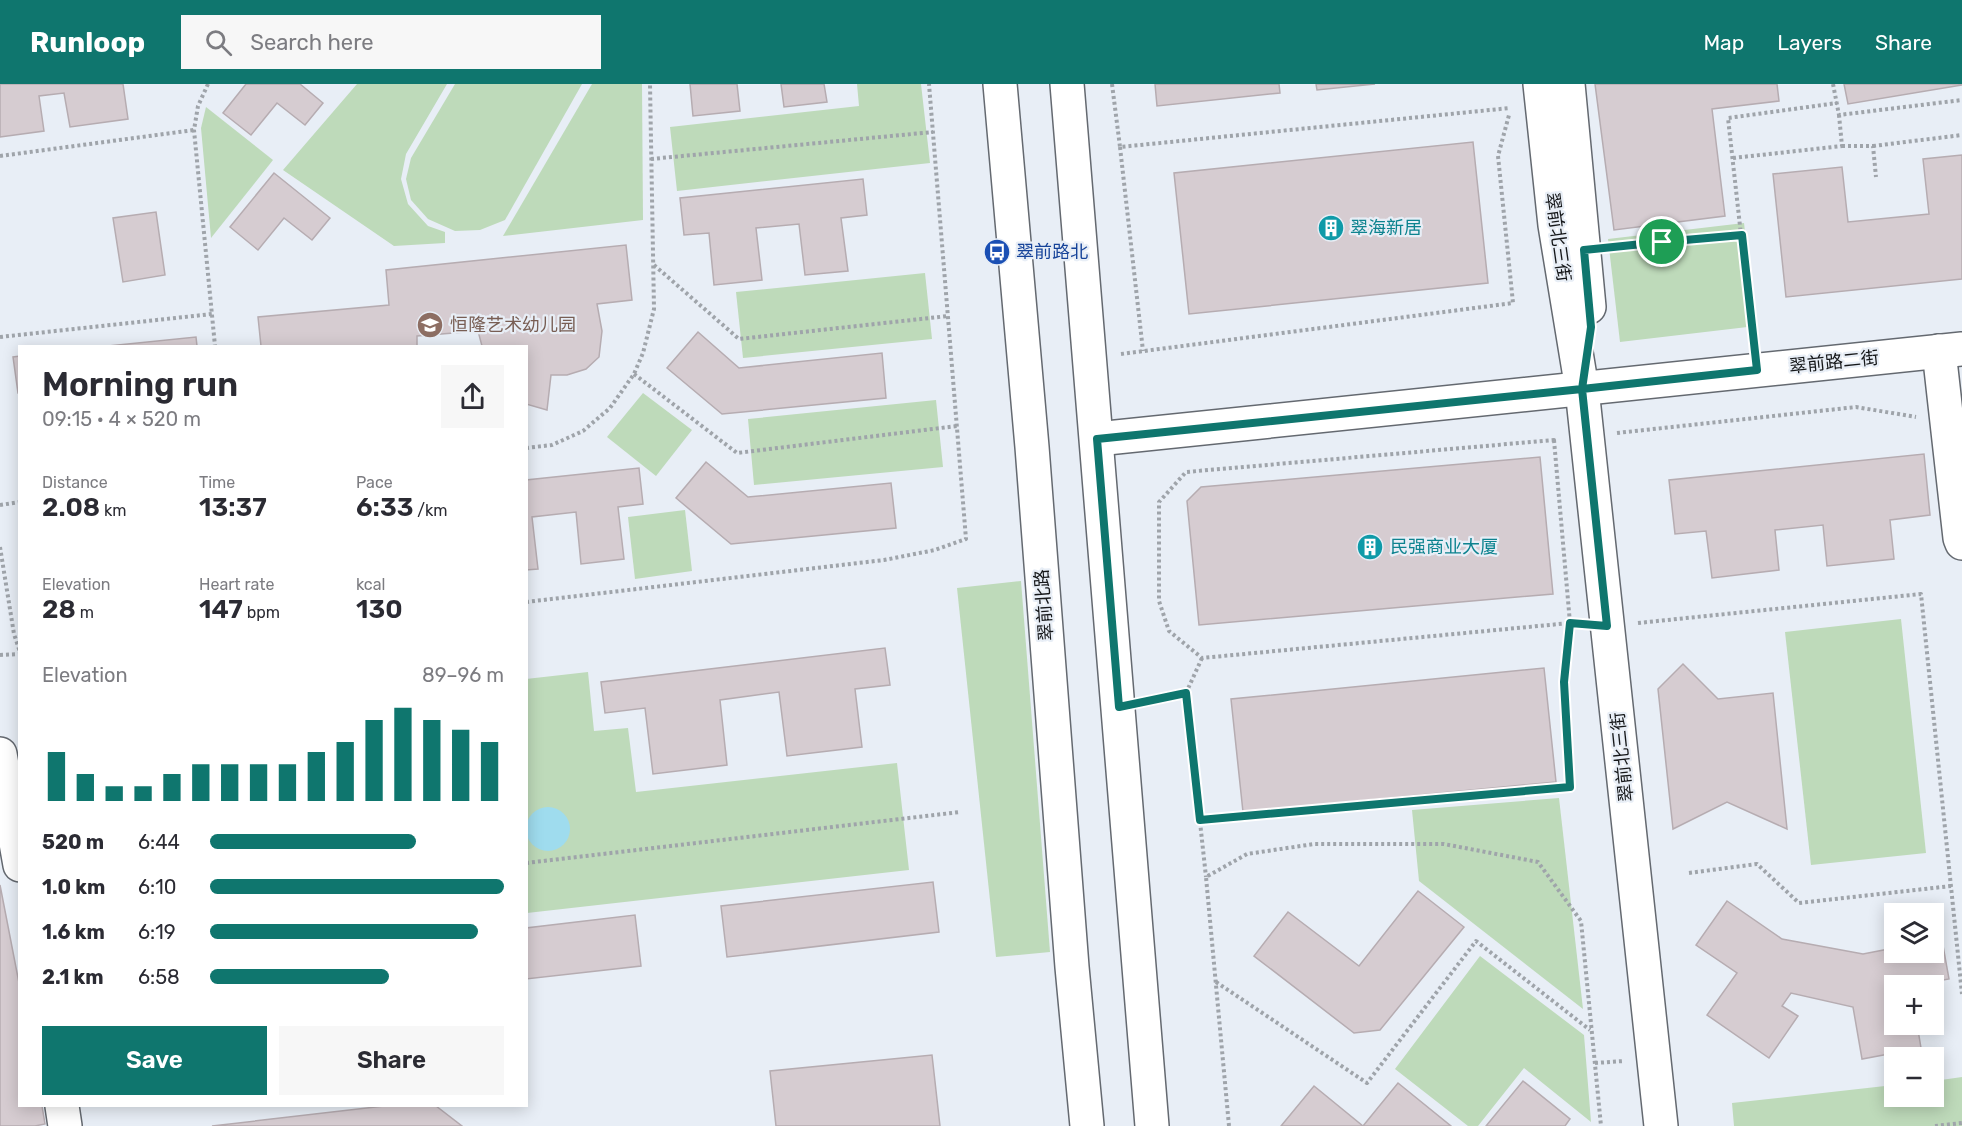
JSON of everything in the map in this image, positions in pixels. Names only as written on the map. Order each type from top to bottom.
[{"type":"street","name":"翠前北路","points":[[1000,84],[1087,1126]]},
{"type":"street","points":[[1067,84],[1152,1126]]},
{"type":"street","name":"翠前北三街","points":[[1540,84],[1555,225],[1582,389],[1661,1126]]},
{"type":"street","name":"翠前北三街","points":[[1568,84],[1591,327],[1582,389]]},
{"type":"street","points":[[1950,350],[1947,422],[1962,543]]},
{"type":"street","name":"翠前路二街","points":[[1097,439],[1950,350]]},
{"type":"street","points":[[0,754],[18,854]]},
{"type":"street","points":[[62,1107],[65,1126]]},
{"type":"path","points":[[208,84],[198,106],[194,130],[215,345]]},
{"type":"path","points":[[528,448],[552,445],[583,431],[610,408],[634,374],[643,353],[654,309],[650,84]]},
{"type":"path","points":[[528,602],[884,560],[935,550],[966,539],[929,84]]},
{"type":"path","points":[[1112,84],[1143,351]]},
{"type":"path","points":[[1833,84],[1842,146]]},
{"type":"path","points":[[1090,358],[1514,303],[1498,156],[1511,108],[1511,100]]},
{"type":"path","points":[[1839,115],[1962,100]]},
{"type":"path","points":[[1757,370],[1728,118],[1837,103]]},
{"type":"path","points":[[1120,147],[1511,108]]},
{"type":"path","points":[[0,156],[194,130]]},
{"type":"path","points":[[651,159],[933,132]]},
{"type":"path","points":[[1733,158],[1842,146],[1873,146],[1962,135]]},
{"type":"path","points":[[1873,146],[1876,177]]},
{"type":"path","points":[[1584,250],[1742,235]]},
{"type":"path","points":[[654,265],[739,339],[948,316]]},
{"type":"path","points":[[0,337],[212,314]]},
{"type":"path","points":[[634,374],[737,453],[957,426]]},
{"type":"path","points":[[1947,422],[1856,407],[1554,440],[1186,472],[1159,502],[1159,601],[1169,631],[1202,658],[1570,623],[1607,626],[1921,594],[1962,994]]},
{"type":"path","points":[[1200,820],[1570,787],[1564,682],[1570,623],[1554,440]]},
{"type":"path","points":[[0,504],[18,502]]},
{"type":"path","points":[[0,547],[18,647]]},
{"type":"path","points":[[0,656],[18,653]]},
{"type":"path","points":[[1202,658],[1186,693],[1229,1126]]},
{"type":"path","points":[[1119,707],[1186,693]]},
{"type":"path","points":[[528,863],[960,812]]},
{"type":"path","points":[[1206,877],[1247,854],[1314,844],[1444,844],[1538,862],[1581,921],[1601,1126]]},
{"type":"path","points":[[1689,873],[1757,864],[1799,903],[1951,886]]},
{"type":"path","points":[[1216,982],[1367,1083],[1476,941],[1592,1031]]},
{"type":"path","points":[[1935,1126],[1962,1123]]},
{"type":"green space","points":[[357,84],[447,84],[406,154],[401,179],[408,204],[428,226],[445,232],[445,243],[394,246],[283,170]]},
{"type":"green space","points":[[455,84],[582,84],[505,220],[480,230],[455,231],[428,219],[411,200],[406,179],[411,158]]},
{"type":"green space","points":[[592,84],[642,84],[643,220],[503,236]]},
{"type":"green space","points":[[857,84],[921,84],[930,163],[677,191],[670,127],[859,106]]},
{"type":"green space","points":[[206,107],[273,160],[211,238],[201,128]]},
{"type":"green space","points":[[1744,223],[1756,326],[1620,342],[1608,239]]},
{"type":"green space","points":[[925,273],[932,339],[743,358],[736,292]]},
{"type":"green space","points":[[643,393],[692,430],[656,476],[607,437]]},
{"type":"green space","points":[[936,400],[943,467],[754,485],[748,419]]},
{"type":"green space","points":[[685,510],[692,571],[635,579],[628,517]]},
{"type":"green space","points":[[1021,581],[1050,952],[996,957],[957,588]]},
{"type":"green space","points":[[1901,619],[1926,853],[1811,865],[1785,632]]},
{"type":"green space","points":[[588,672],[594,731],[628,728],[636,792],[897,763],[909,870],[528,913],[528,679]]},
{"type":"green space","points":[[1559,798],[1583,1009],[1419,881],[1412,810]]},
{"type":"green space","points":[[1480,956],[1584,1035],[1591,1122],[1524,1068],[1478,1126],[1468,1126],[1395,1069]]},
{"type":"green space","points":[[1962,1077],[1962,1126],[1734,1126],[1732,1103],[1884,1086],[1884,1107],[1944,1107],[1944,1080]]},
{"type":"water","points":[[548,807],[556,809],[568,821],[570,829],[568,837],[556,849],[548,851],[540,849],[528,837],[528,821],[540,809]]},
{"type":"building","points":[[0,84],[123,84],[128,119],[70,127],[64,93],[39,96],[44,131],[0,137]]},
{"type":"building","points":[[246,84],[300,84],[323,103],[305,125],[277,103],[251,135],[223,113]]},
{"type":"building","points":[[690,84],[737,84],[740,111],[693,116]]},
{"type":"building","points":[[781,84],[824,84],[827,102],[784,107]]},
{"type":"building","points":[[1155,84],[1279,84],[1280,93],[1157,106]]},
{"type":"building","points":[[1316,84],[1375,84],[1317,90]]},
{"type":"building","points":[[1595,84],[1777,84],[1779,101],[1712,109],[1725,216],[1614,230]]},
{"type":"building","points":[[1844,84],[1962,84],[1962,85],[1848,104]]},
{"type":"building","name":"翠海新居","points":[[1473,142],[1488,283],[1189,314],[1174,173]]},
{"type":"building","points":[[1962,155],[1962,279],[1786,297],[1773,174],[1842,167],[1848,222],[1929,214],[1923,159]]},
{"type":"building","points":[[274,173],[330,218],[312,240],[284,218],[258,250],[230,227]]},
{"type":"building","points":[[863,179],[867,215],[841,218],[848,271],[805,275],[799,224],[756,228],[762,280],[714,285],[709,233],[684,235],[680,198]]},
{"type":"building","points":[[156,212],[165,275],[123,282],[113,218]]},
{"type":"building","points":[[626,245],[632,300],[597,304],[602,331],[599,357],[586,369],[567,375],[551,375],[547,410],[528,405],[528,345],[482,345],[478,331],[417,336],[417,345],[261,345],[258,317],[389,305],[386,270]]},
{"type":"building","points":[[698,332],[739,368],[882,353],[886,398],[722,414],[667,368]]},
{"type":"building","points":[[196,337],[197,345],[118,345]]},
{"type":"building","points":[[18,356],[18,393],[13,357]]},
{"type":"building","points":[[1924,454],[1930,515],[1890,520],[1894,559],[1827,566],[1823,525],[1775,530],[1779,570],[1712,578],[1706,531],[1675,534],[1669,480]]},
{"type":"building","name":"民强商业大厦","points":[[1540,457],[1553,594],[1199,625],[1187,501],[1201,487]]},
{"type":"building","points":[[706,462],[748,497],[891,483],[896,528],[731,544],[676,498]]},
{"type":"building","points":[[639,468],[643,504],[618,507],[624,559],[581,564],[576,512],[532,517],[538,569],[528,570],[528,480]]},
{"type":"building","points":[[885,648],[890,685],[855,689],[862,747],[787,756],[779,692],[720,700],[727,765],[653,774],[645,708],[605,713],[601,682]]},
{"type":"building","points":[[1683,664],[1718,699],[1773,693],[1787,829],[1727,802],[1673,829],[1658,689]]},
{"type":"building","points":[[1544,668],[1556,782],[1243,812],[1231,699]]},
{"type":"building","points":[[933,882],[939,932],[727,957],[721,906]]},
{"type":"building","points":[[0,885],[18,978],[18,1107],[42,1107],[45,1124],[0,1126]]},
{"type":"building","points":[[1418,891],[1464,927],[1380,1030],[1354,1033],[1254,956],[1288,912],[1359,966]]},
{"type":"building","points":[[1727,901],[1782,939],[1863,954],[1884,950],[1884,963],[1944,963],[1944,951],[1949,979],[1944,980],[1944,975],[1884,975],[1884,1035],[1919,1035],[1921,1047],[1884,1047],[1884,1055],[1862,1059],[1853,1007],[1791,993],[1782,1006],[1798,1016],[1769,1058],[1707,1015],[1737,973],[1696,945]]},
{"type":"building","points":[[635,915],[641,966],[528,979],[528,928]]},
{"type":"building","points":[[932,1055],[940,1126],[776,1126],[770,1071]]},
{"type":"building","points":[[1523,1081],[1570,1119],[1565,1126],[1486,1126]]},
{"type":"building","points":[[1398,1083],[1451,1126],[1363,1126]]},
{"type":"building","points":[[1314,1086],[1363,1126],[1281,1126]]},
{"type":"building","points":[[375,1107],[437,1107],[462,1126],[212,1126]]},
{"type":"place","name":"翠海新居","points":[[1331,228]]},
{"type":"place","name":"翠前路北","points":[[997,252]]},
{"type":"place","name":"恒隆艺术幼儿园","points":[[430,325]]},
{"type":"place","name":"民强商业大厦","points":[[1370,547]]},
{"type":"route","points":[[1662,242],[1584,250],[1591,327],[1582,389],[1097,439],[1119,707],[1186,693],[1200,820],[1570,787],[1564,682],[1570,623],[1607,626],[1582,389],[1757,370],[1742,235],[1662,242]]}]
